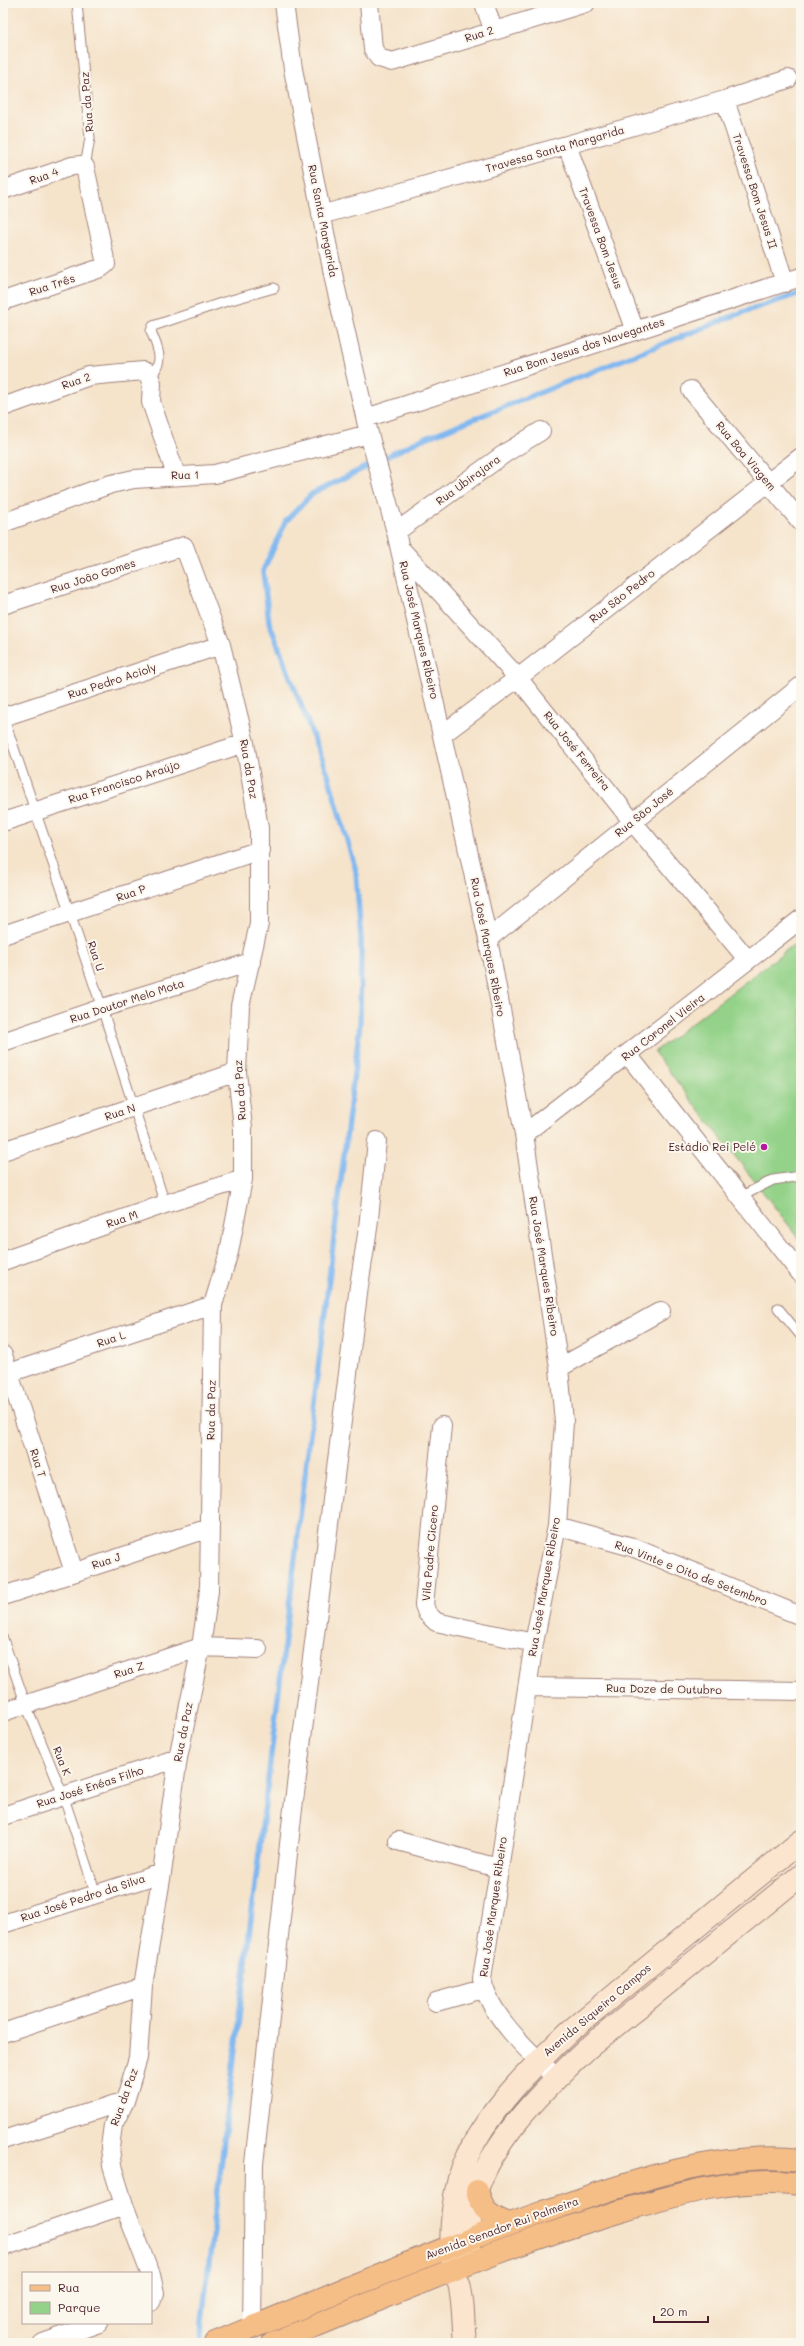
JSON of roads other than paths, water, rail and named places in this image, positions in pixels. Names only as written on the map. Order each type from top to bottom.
[{"type":"main road","name":"Avenida Siqueira Campos","points":[[465,2343],[458,2182],[468,2155],[481,2131],[538,2060],[576,2026],[801,1841]]},
{"type":"main road","name":"Avenida Siqueira Campos","points":[[461,2242],[477,2191],[487,2168],[501,2144],[533,2103],[556,2077],[588,2048],[801,1875]]},
{"type":"main road","name":"Avenida Senador Rui Palmeira","points":[[224,2339],[461,2242],[590,2196],[681,2170],[727,2160],[783,2158],[801,2160]]},
{"type":"main road","name":"Avenida Senador Rui Palmeira","points":[[273,2343],[315,2326],[461,2274],[574,2225],[675,2195],[726,2184],[773,2181],[801,2184]]},
{"type":"main road","points":[[477,2191],[486,2213],[494,2219],[509,2224]]},
{"type":"main road","points":[[309,2304],[315,2326]]},
{"type":"street","name":"Rua Santa Margarida","points":[[284,3],[293,69],[321,215],[369,430]]},
{"type":"street","name":"Rua 2","points":[[369,3],[374,53],[379,58],[392,62],[493,29],[586,3]]},
{"type":"street","points":[[484,3],[493,29]]},
{"type":"street","name":"Travessa Santa Margarida","points":[[321,215],[725,100],[788,79]]},
{"type":"street","name":"Travessa Bom Jesus II","points":[[725,100],[793,280]]},
{"type":"street","name":"Travessa Bom Jesus","points":[[567,145],[635,331]]},
{"type":"street","name":"Rua 4","points":[[3,190],[72,166],[81,165],[85,168]]},
{"type":"street","name":"Rua da Paz","points":[[85,168],[106,258],[106,264],[101,268]]},
{"type":"street","name":"Rua Três","points":[[3,301],[101,268]]},
{"type":"street","name":"Rua Bom Jesus dos Navegantes","points":[[369,430],[635,331],[793,280]]},
{"type":"street","name":"Rua 2","points":[[3,407],[98,374],[143,371],[151,377]]},
{"type":"street","points":[[151,377],[151,402],[176,475]]},
{"type":"street","name":"Rua Boa Viagem","points":[[691,390],[801,522]]},
{"type":"street","name":"Rua 1","points":[[3,523],[111,484],[134,479],[176,475],[195,476],[215,474],[369,430]]},
{"type":"street","name":"Rua José Marques Ribeiro","points":[[369,430],[380,477],[398,540],[443,734],[488,939],[524,1134],[559,1368],[564,1422],[557,1526],[527,1687],[490,1866],[482,1979],[483,1989],[487,1999],[503,2021],[538,2060],[556,2077]]},
{"type":"street","name":"Rua Ubirajara","points":[[398,540],[507,452],[541,431]]},
{"type":"street","name":"Rua São Pedro","points":[[443,734],[518,678],[801,457]]},
{"type":"street","name":"Rua José Ferreira","points":[[398,540],[518,678],[632,821],[748,960]]},
{"type":"street","name":"Rua da Paz","points":[[150,2272],[124,2205],[112,2166],[110,2147],[113,2125],[125,2101],[138,2058],[143,1986],[162,1873],[178,1758],[201,1647],[209,1591],[213,1305],[229,1252],[243,1179],[243,1128],[237,1072],[240,1006],[259,924],[259,828],[245,743],[221,645],[184,546]]},
{"type":"street","name":"Rua João Gomes","points":[[3,605],[184,546]]},
{"type":"street","name":"Rua Pedro Acioly","points":[[3,717],[221,645]]},
{"type":"street","name":"Rua São José","points":[[488,939],[632,821],[801,686]]},
{"type":"street","name":"Rua Francisco Araújo","points":[[3,822],[35,810],[245,743]]},
{"type":"street","name":"Rua P","points":[[3,936],[260,850]]},
{"type":"street","name":"Rua Coronel Vieira","points":[[524,1134],[628,1055],[801,919]]},
{"type":"street","name":"Rua Doutor Melo Mota","points":[[3,1042],[102,1008],[251,962]]},
{"type":"street","points":[[628,1055],[801,1274]]},
{"type":"street","name":"Rua N","points":[[3,1151],[237,1072]]},
{"type":"street","points":[[252,2327],[254,2164],[276,1978],[292,1817],[359,1286],[368,1228],[377,1141]]},
{"type":"street","name":"Rua M","points":[[3,1261],[165,1204],[243,1179]]},
{"type":"street","name":"Rua L","points":[[9,1373],[213,1305]]},
{"type":"street","points":[[559,1368],[661,1310]]},
{"type":"street","name":"Rua T","points":[[3,1355],[74,1572]]},
{"type":"street","name":"Vila Padre Cicero","points":[[442,1426],[424,1605],[426,1613],[436,1622],[534,1643]]},
{"type":"street","name":"Rua Vinte e Oito de Setembro","points":[[557,1526],[632,1548],[801,1616]]},
{"type":"street","name":"Rua J","points":[[3,1596],[209,1528]]},
{"type":"street","name":"Rua Z","points":[[3,1712],[201,1647],[258,1649]]},
{"type":"street","name":"Rua Doze de Outubro","points":[[527,1687],[801,1691]]},
{"type":"street","name":"Rua José Enéas Filho","points":[[3,1816],[178,1758]]},
{"type":"street","points":[[398,1841],[490,1866]]},
{"type":"street","name":"Rua José Pedro da Silva","points":[[3,1924],[162,1873]]},
{"type":"street","points":[[3,2033],[143,1986]]},
{"type":"street","points":[[436,2002],[483,1989]]},
{"type":"street","points":[[3,2140],[125,2101]]},
{"type":"street","points":[[3,2248],[124,2205]]},
{"type":"street","name":"Rua da Paz","points":[[152,2279],[155,2293],[152,2300]]},
{"type":"street","points":[[43,2343],[96,2324]]},
{"type":"lane","name":"Rua da Paz","points":[[77,3],[90,138],[85,168]]},
{"type":"lane","points":[[151,377],[158,369],[160,359],[151,331],[153,326],[224,302],[274,288]]},
{"type":"lane","name":"Rua U","points":[[3,717],[102,1008],[165,1204]]},
{"type":"lane","points":[[740,1197],[773,1180],[801,1176]]},
{"type":"lane","points":[[778,1308],[801,1336]]},
{"type":"lane","name":"Rua K","points":[[3,1639],[26,1705],[63,1795],[96,1894]]},
{"type":"waterway","points":[[201,2343],[202,2321],[360,1024],[361,940],[356,871],[328,775],[269,622],[263,571],[286,521],[312,494],[418,441],[743,312],[801,293]]},
{"type":"place","name":"Estádio Rei Pelé","points":[[764,1147]]}]
